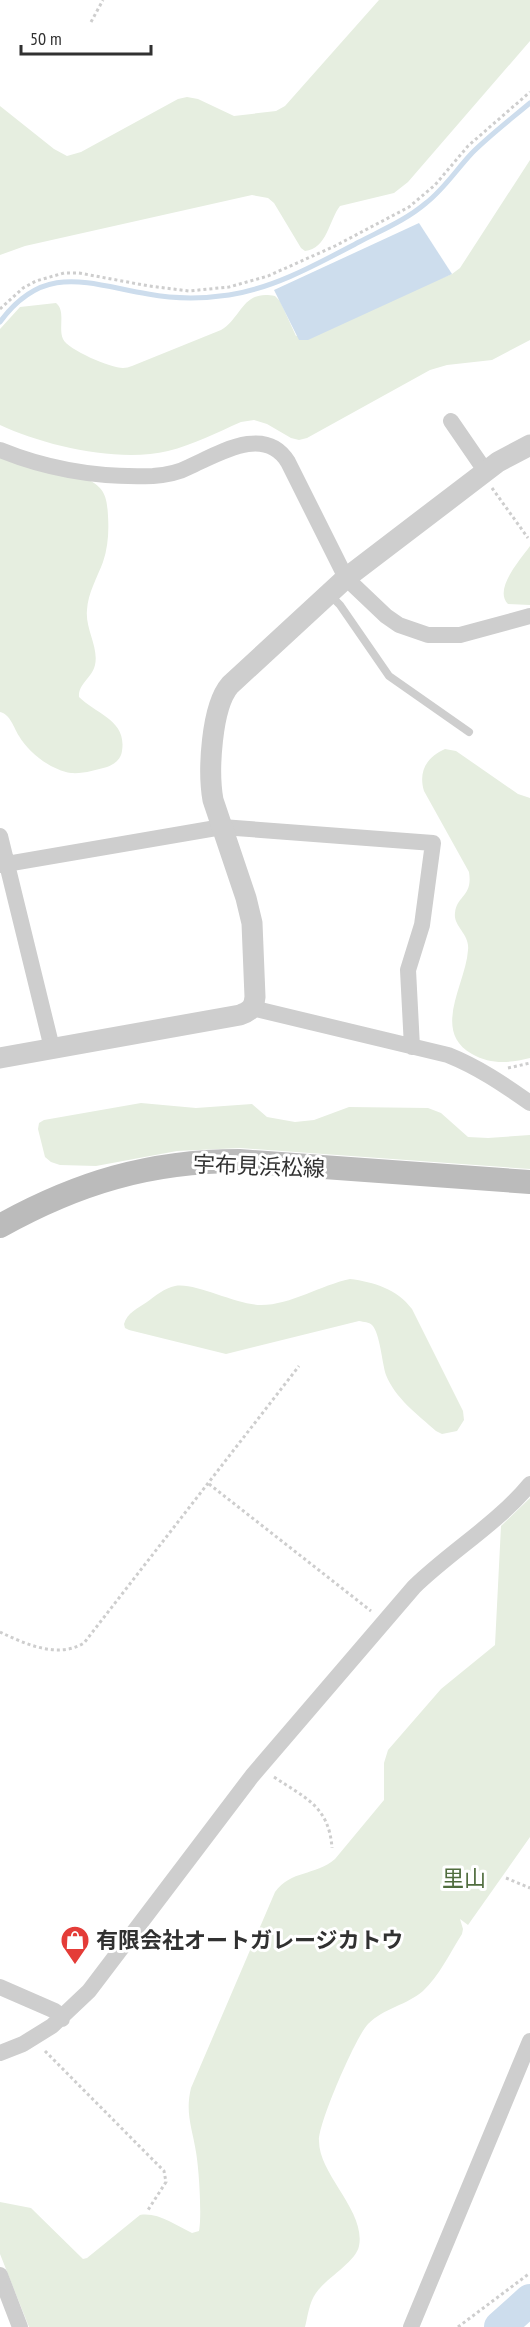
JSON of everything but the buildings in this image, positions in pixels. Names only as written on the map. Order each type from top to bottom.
[{"type":"main road","name":"宇布見浜松線","points":[[0,1226],[43,1203],[100,1181],[159,1167],[199,1162],[239,1161],[530,1182]]},
{"type":"street","points":[[451,421],[484,473]]},
{"type":"street","points":[[0,450],[48,466],[121,476],[171,473],[189,467],[226,448],[239,445],[253,444],[276,448],[288,462],[346,578],[386,616],[406,628],[428,635],[460,635],[530,616]]},
{"type":"street","points":[[0,1058],[240,1015],[248,1012],[254,1006],[252,923],[246,898],[213,800],[210,774],[218,707],[221,699],[230,685],[346,578],[498,462],[530,445]]},
{"type":"street","points":[[3,864],[222,827],[433,843],[422,925],[408,970],[412,1047]]},
{"type":"street","points":[[0,836],[3,864],[52,1048]]},
{"type":"street","points":[[252,1008],[448,1055],[469,1063],[530,1103]]},
{"type":"street","points":[[0,2053],[35,2037],[62,2019],[89,1991],[259,1767],[425,1576],[509,1506],[530,1484]]},
{"type":"street","points":[[0,1987],[56,2011],[62,2019]]},
{"type":"street","points":[[411,2327],[530,2041]]},
{"type":"street","points":[[0,2275],[20,2327]]},
{"type":"lane","points":[[329,594],[340,605],[389,676],[469,732]]},
{"type":"path","points":[[92,22],[103,0]]},
{"type":"path","points":[[0,309],[23,288],[36,281],[64,273],[78,273],[189,291],[229,287],[268,276],[335,246],[409,207],[435,185],[468,146],[530,93]]},
{"type":"path","points":[[484,473],[528,538]]},
{"type":"path","points":[[0,1632],[27,1644],[57,1650],[76,1648],[84,1643],[299,1366]]},
{"type":"path","points":[[208,1483],[385,1622]]},
{"type":"path","points":[[259,1767],[319,1809],[327,1825],[332,1848]]},
{"type":"path","points":[[506,1878],[530,1888]]},
{"type":"path","points":[[35,2037],[39,2044],[164,2171],[166,2182],[148,2210]]},
{"type":"path","points":[[458,2327],[530,2273]]},
{"type":"green space","points":[[379,0],[530,0],[530,41],[408,182],[394,193],[340,206],[327,233],[318,245],[305,251],[301,248],[274,203],[268,198],[252,195],[25,246],[0,255],[0,106],[54,149],[67,156],[81,152],[178,99],[187,97],[198,99],[234,116],[276,111],[285,106]]},
{"type":"green space","points":[[530,160],[530,340],[492,360],[447,365],[430,370],[307,438],[299,440],[254,420],[241,422],[168,451],[149,454],[105,454],[38,440],[0,425],[0,329],[20,307],[56,303],[61,310],[62,335],[67,343],[90,358],[123,368],[221,330],[249,301],[264,295],[275,296],[280,301],[296,336],[452,274],[460,268]]},
{"type":"green space","points":[[0,457],[87,479],[98,486],[106,498],[107,545],[87,610],[96,658],[91,674],[79,692],[79,697],[109,719],[120,732],[121,754],[117,761],[107,767],[76,773],[56,768],[41,760],[29,749],[9,718],[0,712]]},
{"type":"green space","points":[[530,546],[530,605],[508,604],[504,598],[506,582]]},
{"type":"green space","points":[[445,749],[456,751],[518,794],[530,798],[530,1058],[508,1062],[479,1058],[460,1044],[454,1033],[452,1020],[454,1006],[468,950],[467,939],[456,922],[455,913],[456,907],[469,886],[469,872],[422,784],[423,771],[429,761]]},
{"type":"green space","points":[[141,1103],[196,1108],[252,1104],[267,1117],[295,1122],[314,1120],[349,1107],[428,1108],[441,1113],[468,1137],[530,1135],[530,1169],[240,1148],[177,1151],[96,1166],[60,1165],[45,1157],[38,1129],[39,1123],[44,1120]]},
{"type":"green space","points":[[350,1279],[384,1288],[399,1296],[412,1309],[463,1411],[464,1420],[457,1431],[442,1434],[436,1431],[401,1399],[386,1375],[377,1334],[372,1325],[368,1323],[359,1321],[226,1354],[129,1330],[124,1324],[133,1311],[160,1292],[175,1286],[193,1287],[261,1305],[283,1302]]},
{"type":"green space","name":"里山","points":[[530,1498],[530,1837],[468,1925],[460,1919],[462,1934],[444,1964],[423,1991],[381,2014],[368,2024],[355,2045],[339,2081],[320,2132],[319,2141],[326,2167],[356,2220],[359,2233],[357,2252],[316,2293],[310,2305],[305,2327],[29,2327],[0,2254],[0,2202],[31,2208],[83,2259],[140,2215],[160,2217],[192,2233],[199,2231],[198,2169],[189,2113],[191,2088],[275,1892],[288,1880],[335,1859],[384,1800],[384,1763],[388,1750],[441,1689],[495,1645],[501,1526]]},
{"type":"water","points":[[419,223],[452,274],[308,340],[299,340],[274,290]]},
{"type":"waterway","points":[[0,322],[17,303],[33,291],[50,284],[86,283],[158,296],[199,298],[246,292],[280,281],[385,229],[418,209],[439,192],[479,146],[530,103]]},
{"type":"waterway","points":[[500,2327],[530,2300]]},
{"type":"place","name":"有限会社オートガレージカトウ","points":[[75,1966]]}]
